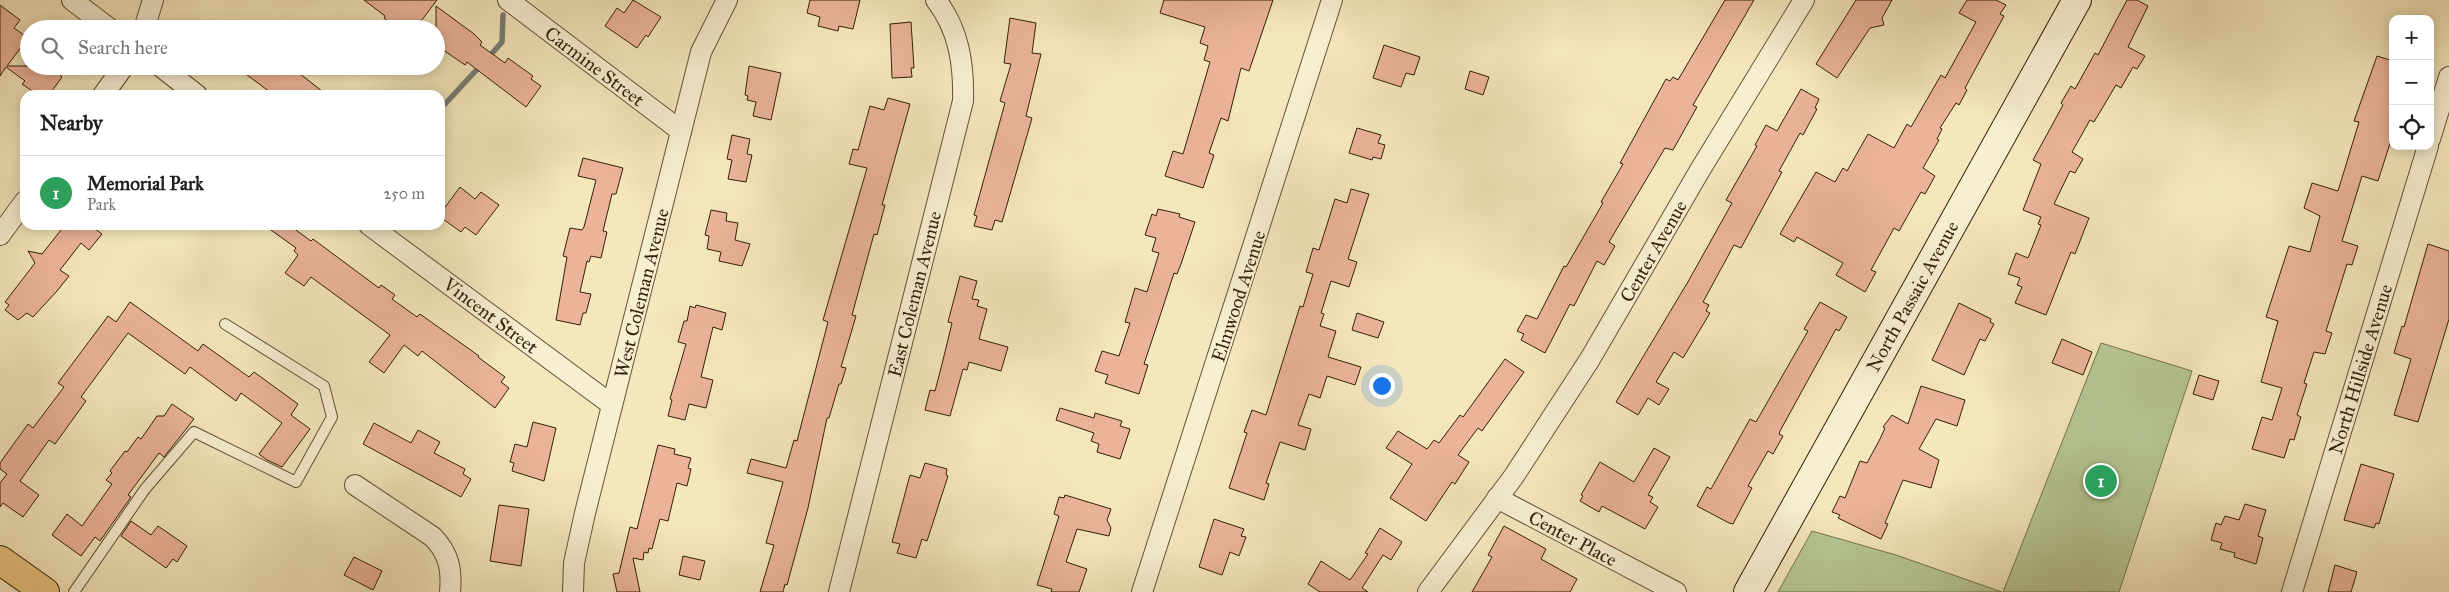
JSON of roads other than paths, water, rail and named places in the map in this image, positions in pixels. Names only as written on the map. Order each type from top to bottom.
[{"type":"main road","name":"North Passaic Avenue","points":[[1748,592],[2077,0]]},
{"type":"main road","points":[[0,560],[42,591]]},
{"type":"street","points":[[72,0],[98,20]]},
{"type":"street","points":[[147,20],[153,0]]},
{"type":"street","name":"Carmine Street","points":[[508,0],[681,131]]},
{"type":"street","name":"West Coleman Avenue","points":[[573,592],[574,563],[701,52],[727,0]]},
{"type":"street","name":"East Coleman Avenue","points":[[839,592],[963,101],[964,75],[960,49],[951,24],[936,0]]},
{"type":"street","name":"Elmwood Avenue","points":[[1142,592],[1332,0]]},
{"type":"street","name":"Center Avenue","points":[[1428,592],[1497,498],[1590,359],[1700,170],[1804,0]]},
{"type":"street","points":[[107,90],[117,75]]},
{"type":"street","points":[[171,75],[191,90]]},
{"type":"street","points":[[2434,126],[2449,78]]},
{"type":"street","name":"North Hillside Avenue","points":[[2292,592],[2427,150]]},
{"type":"street","points":[[0,235],[20,208]]},
{"type":"street","name":"Vincent Street","points":[[376,230],[612,405]]},
{"type":"street","points":[[355,485],[433,537],[443,548],[449,559],[450,592]]},
{"type":"street","name":"Center Place","points":[[1497,498],[1676,592]]},
{"type":"lane","points":[[74,592],[146,489],[194,432],[296,482],[332,417],[324,386],[225,324]]},
{"type":"waterway","points":[[487,59],[502,42],[503,15]]},
{"type":"waterway","points":[[445,104],[481,65]]},
{"type":"place","name":"Memorial Park","points":[[2101,481]]}]
